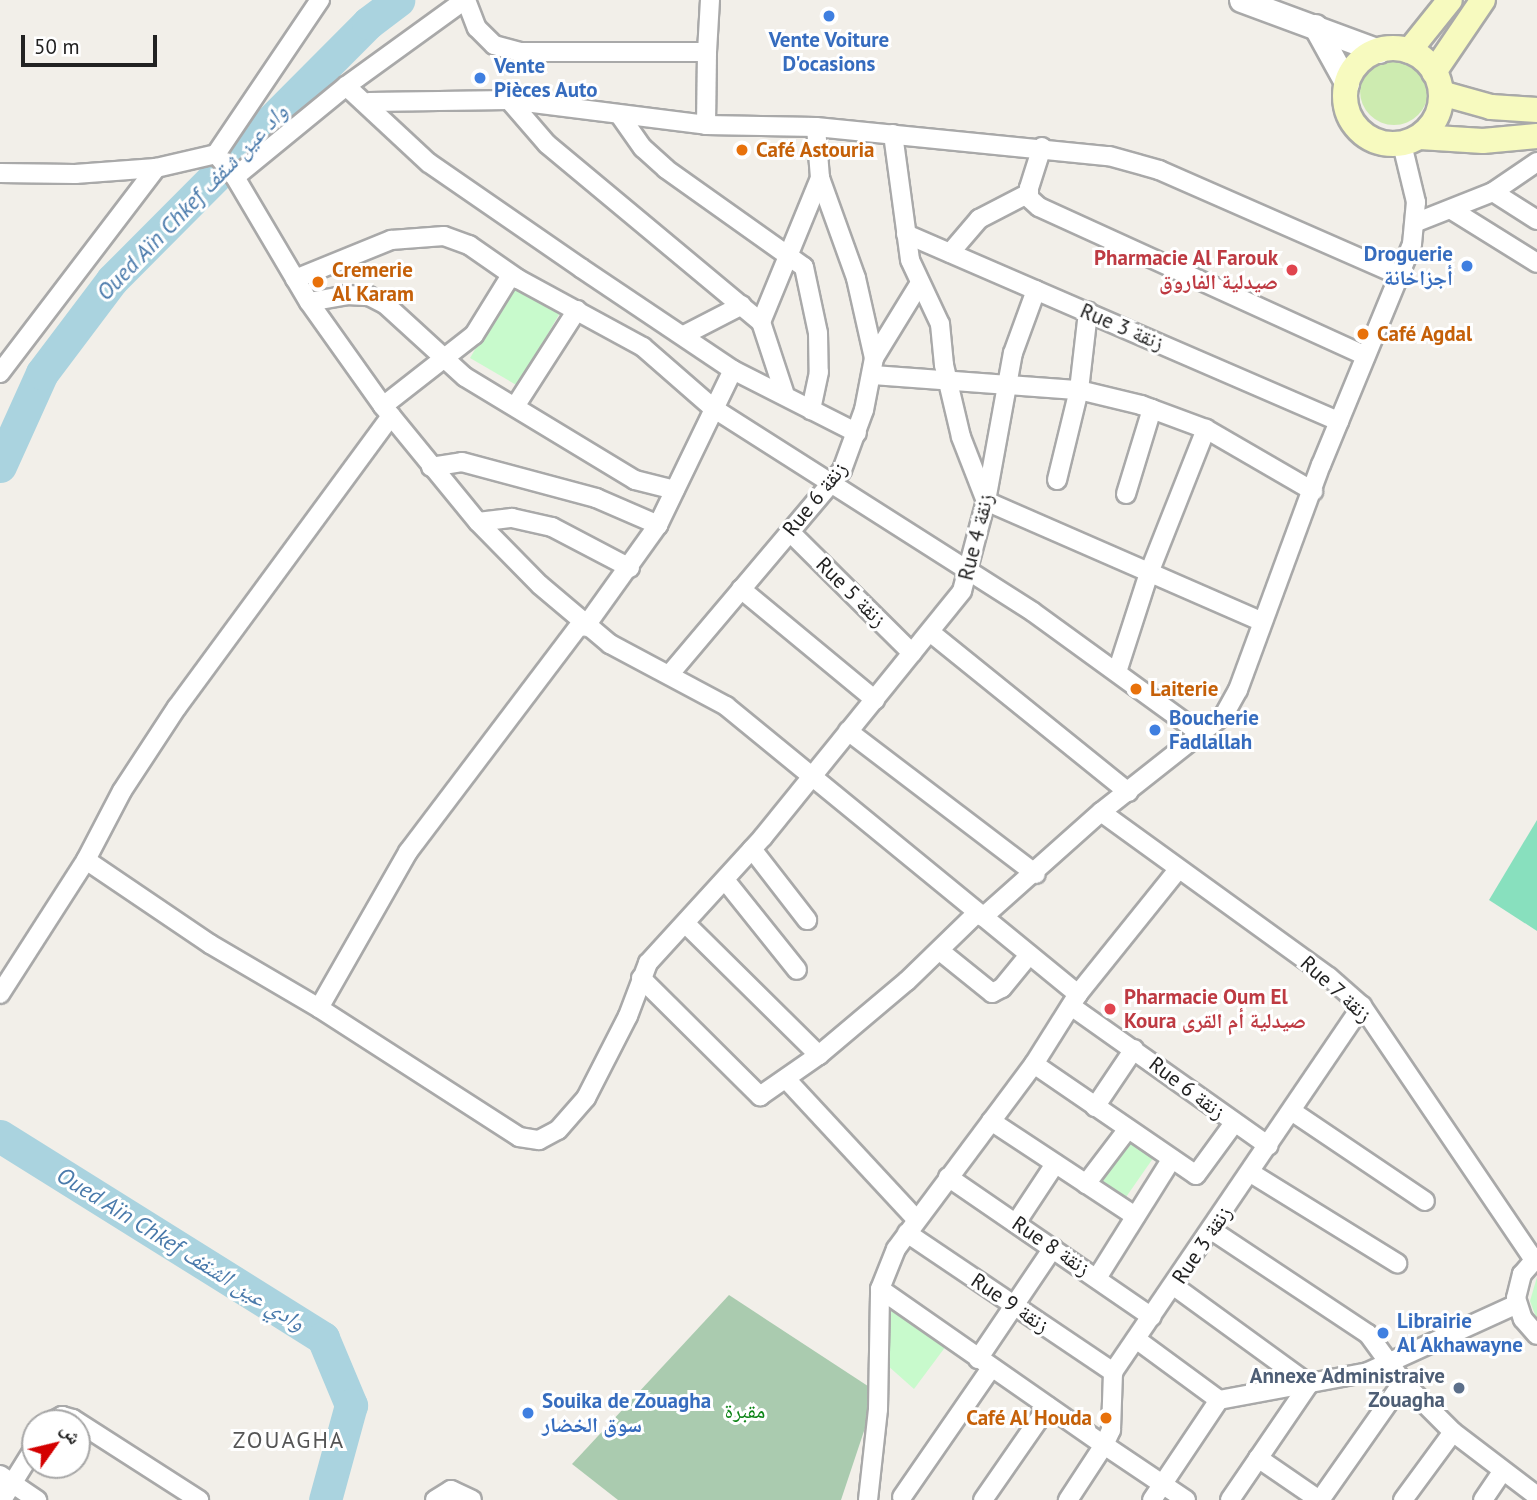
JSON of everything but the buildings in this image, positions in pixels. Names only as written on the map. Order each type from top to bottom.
[{"type":"main road","points":[[1409,51],[1450,0]]},
{"type":"main road","points":[[1411,140],[1435,120],[1438,82],[1483,0]]},
{"type":"main road","points":[[1532,141],[1379,142],[1360,131],[1346,106],[1347,84],[1362,60],[1379,51],[1409,51],[1438,82],[1501,109],[1537,110]]},
{"type":"street","points":[[0,173],[156,168],[217,155],[320,0]]},
{"type":"street","points":[[233,175],[346,86],[466,0],[477,29],[494,45],[521,52],[707,52]]},
{"type":"street","points":[[706,125],[710,0]]},
{"type":"street","points":[[1241,0],[1379,51]]},
{"type":"street","points":[[1315,26],[1347,84]]},
{"type":"street","points":[[346,86],[369,102],[389,128],[429,163],[733,370],[784,392],[811,410],[857,433]]},
{"type":"street","points":[[369,102],[509,100],[621,117],[706,125],[816,127],[1042,147],[1158,170],[1401,276]]},
{"type":"street","points":[[509,100],[547,144],[761,322],[784,392]]},
{"type":"street","points":[[621,117],[643,148],[666,169],[789,254],[807,275],[818,333],[819,372],[811,410]]},
{"type":"street","name":"Rue 6 زنقة","points":[[670,675],[842,470],[857,433],[874,367],[856,278],[820,178],[816,127]]},
{"type":"street","points":[[893,134],[906,234],[920,283],[940,324],[961,437],[986,501],[1261,621]]},
{"type":"street","points":[[641,978],[756,1094],[766,1095],[819,1055],[980,915],[1036,874],[1101,812],[1224,715],[1238,690],[1261,621],[1339,421],[1401,276],[1417,222],[1411,140]]},
{"type":"street","points":[[950,253],[979,219],[1029,193],[1042,147]]},
{"type":"street","name":"Rue 6 زنقة","points":[[217,155],[233,175],[309,302],[387,411],[478,522],[583,625],[726,706],[810,779],[1029,955],[1074,1000],[1134,1049],[1269,1146]]},
{"type":"street","points":[[1417,222],[1493,192],[1537,162]]},
{"type":"street","points":[[0,373],[156,168]]},
{"type":"street","points":[[761,322],[820,178]]},
{"type":"street","points":[[1493,192],[1537,220]]},
{"type":"street","points":[[1029,193],[1039,207],[1366,356]]},
{"type":"street","points":[[1452,210],[1537,262]]},
{"type":"street","name":"Rue 3 زنقة","points":[[906,234],[1339,421]]},
{"type":"street","points":[[295,279],[351,253],[421,236],[444,236],[469,245],[511,275],[643,346],[713,408],[968,572],[1117,672],[1201,734]]},
{"type":"street","points":[[0,994],[86,860],[122,791],[177,707],[387,411],[474,335],[511,275]]},
{"type":"street","points":[[920,283],[874,367],[1007,387],[1079,390],[1153,409],[1206,429],[1313,491]]},
{"type":"street","name":"Rue 4 زنقة","points":[[318,1009],[519,1137],[539,1140],[558,1130],[586,1098],[628,1016],[641,978],[660,948],[686,924],[752,849],[962,591],[986,501],[1013,353],[1036,290]]},
{"type":"street","points":[[309,302],[322,297],[369,296],[385,304],[443,360],[635,480],[675,490]]},
{"type":"street","points":[[684,335],[742,305]]},
{"type":"street","points":[[516,405],[576,310]]},
{"type":"street","points":[[1057,480],[1079,390],[1088,312]]},
{"type":"street","points":[[86,860],[209,944],[318,1009],[408,852],[630,568],[658,525],[733,370]]},
{"type":"street","points":[[1126,494],[1153,409]]},
{"type":"street","points":[[1117,672],[1149,573],[1206,429]]},
{"type":"street","points":[[431,467],[462,462],[596,499],[658,525]]},
{"type":"street","points":[[478,522],[512,518],[552,527],[630,568]]},
{"type":"street","name":"Rue 5 زنقة","points":[[790,532],[912,653]]},
{"type":"street","points":[[741,589],[875,699]]},
{"type":"street","points":[[930,632],[1128,792]]},
{"type":"street","points":[[848,731],[952,806],[1036,874]]},
{"type":"street","name":"Rue 7 زنقة","points":[[1101,812],[1177,871],[1282,943],[1362,1006],[1535,1258]]},
{"type":"street","points":[[752,849],[807,920]]},
{"type":"street","points":[[868,1500],[878,1409],[880,1289],[911,1226],[1034,1064],[1074,1000],[1177,871]]},
{"type":"street","points":[[725,880],[797,970]]},
{"type":"street","points":[[686,924],[819,1055]]},
{"type":"street","points":[[940,951],[992,993],[1002,988],[1029,955]]},
{"type":"street","name":"Rue 3 زنقة","points":[[1113,1371],[1213,1231],[1362,1006]]},
{"type":"street","points":[[1094,1107],[1134,1049]]},
{"type":"street","points":[[1034,1064],[1171,1160],[1200,1174],[1234,1123]]},
{"type":"street","name":"Rue 9 زنقة","points":[[786,1079],[911,1226],[1013,1306],[1113,1371]]},
{"type":"street","points":[[1293,1112],[1425,1200]]},
{"type":"street","points":[[991,1121],[1135,1216]]},
{"type":"street","points":[[1086,1184],[1127,1130]]},
{"type":"street","points":[[1097,1278],[1171,1160]]},
{"type":"street","points":[[1016,1223],[1055,1164]]},
{"type":"street","points":[[1251,1173],[1397,1263]]},
{"type":"street","name":"Rue 8 زنقة","points":[[947,1177],[1152,1317]]},
{"type":"street","points":[[1213,1231],[1368,1334],[1403,1382],[1453,1432],[1501,1473],[1537,1496]]},
{"type":"street","points":[[902,1497],[985,1363],[1013,1306],[1053,1248]]},
{"type":"street","points":[[1535,1258],[1519,1280],[1517,1304],[1525,1324],[1537,1335]]},
{"type":"street","points":[[1174,1286],[1309,1384]]},
{"type":"street","points":[[880,1289],[1186,1500]]},
{"type":"street","points":[[1152,1500],[1157,1481],[1219,1399],[1309,1384],[1391,1364],[1517,1304]]},
{"type":"street","points":[[1136,1339],[1219,1399]]},
{"type":"street","points":[[1068,1500],[1111,1430],[1113,1371]]},
{"type":"street","points":[[1258,1458],[1319,1500],[1403,1382]]},
{"type":"street","points":[[1230,1500],[1309,1384]]},
{"type":"street","points":[[983,1500],[1048,1406]]},
{"type":"street","points":[[91,1431],[199,1500]]},
{"type":"street","points":[[1403,1500],[1453,1432]]},
{"type":"street","points":[[2,1500],[6,1480],[21,1463]]},
{"type":"street","points":[[1483,1500],[1501,1473]]},
{"type":"street","points":[[6,1480],[37,1500]]},
{"type":"street","points":[[435,1500],[451,1490],[472,1500]]},
{"type":"green space","points":[[1394,57],[1407,60],[1418,67],[1425,78],[1428,91],[1425,104],[1418,115],[1407,122],[1394,125],[1381,122],[1370,115],[1363,104],[1360,91],[1363,78],[1370,67],[1381,60]]},
{"type":"green space","points":[[514,283],[561,311],[518,386],[470,358]]},
{"type":"green space","points":[[1537,820],[1537,931],[1489,900]]},
{"type":"green space","points":[[1118,1127],[1156,1154],[1124,1200],[1086,1174]]},
{"type":"green space","points":[[1537,1277],[1537,1320],[1530,1301]]},
{"type":"green space","name":"مقبرة","points":[[729,1295],[877,1392],[841,1500],[618,1500],[572,1464]]},
{"type":"green space","points":[[892,1302],[949,1342],[914,1389],[887,1365]]},
{"type":"waterway","name":"Oued Aïn Chkef واد عين شقف","points":[[0,466],[42,373],[112,280],[368,23],[398,0]]},
{"type":"waterway","name":"Oued Aïn Chkef وادي عين الشقف","points":[[0,1136],[323,1338],[351,1405],[325,1500]]},
{"type":"place","name":"Vente Voiture D'ocasions","points":[[829,16]]},
{"type":"place","name":"Vente Pièces Auto","points":[[480,78]]},
{"type":"place","name":"Café Astouria","points":[[742,150]]},
{"type":"place","name":"Droguerie أجزاخانة","points":[[1467,266]]},
{"type":"place","name":"Pharmacie Al Farouk صيدلية الفاروق","points":[[1292,270]]},
{"type":"place","name":"Cremerie Al Karam","points":[[318,282]]},
{"type":"place","name":"Café Agdal","points":[[1363,334]]},
{"type":"place","name":"Laiterie","points":[[1136,689]]},
{"type":"place","name":"Boucherie Fadlallah","points":[[1155,730]]},
{"type":"place","name":"Pharmacie Oum El Koura صيدلية أم القرى","points":[[1110,1009]]},
{"type":"place","name":"Librairie Al Akhawayne","points":[[1383,1333]]},
{"type":"place","name":"Annexe Administraive Zouagha","points":[[1459,1388]]},
{"type":"place","name":"Souika de Zouagha سوق الخضار","points":[[528,1413]]},
{"type":"place","name":"Café Al Houda","points":[[1106,1418]]},
{"type":"district","name":"ZOUAGHA","points":[[289,1440]]}]
